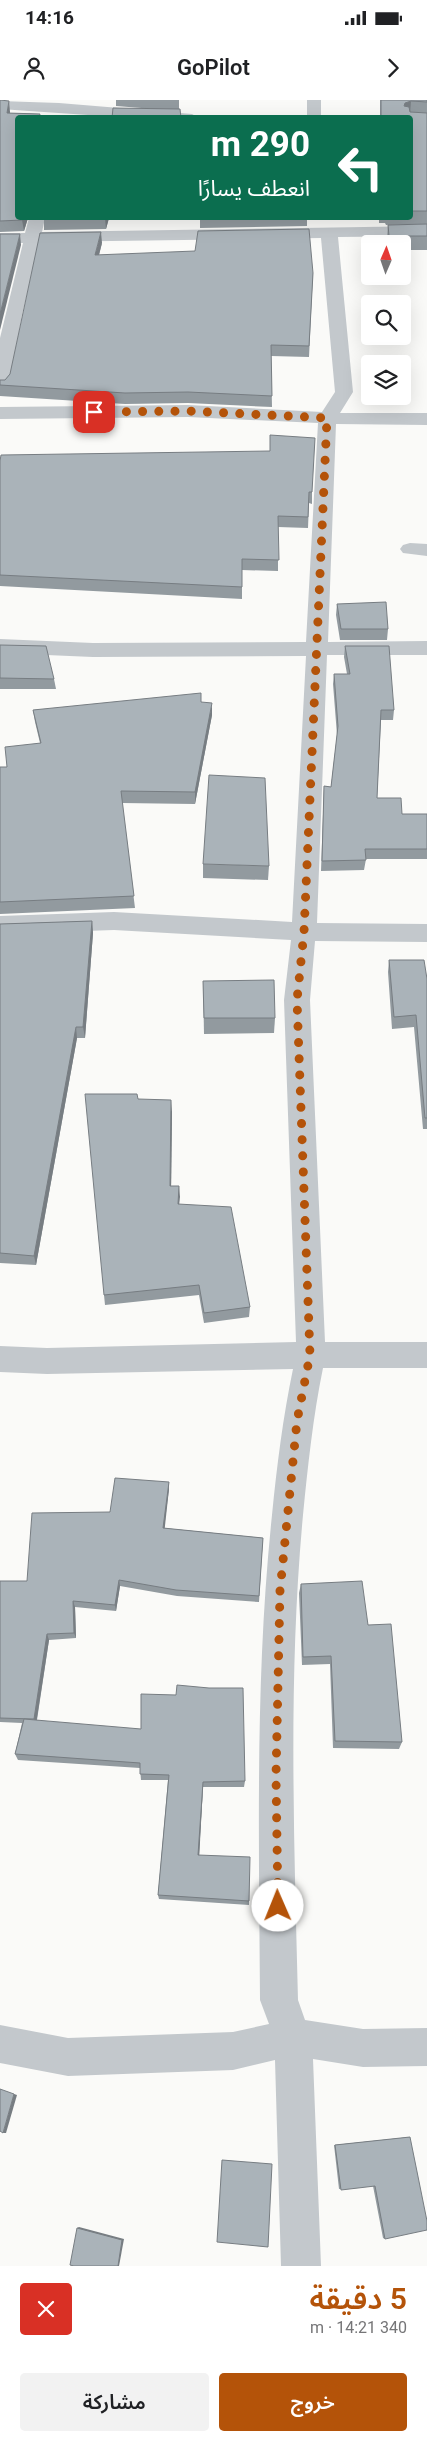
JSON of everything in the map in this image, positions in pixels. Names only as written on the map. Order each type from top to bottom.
[{"type":"street","points":[[314,100],[314,115]]},
{"type":"street","points":[[0,105],[152,115]]},
{"type":"street","points":[[0,385],[12,315],[37,220]]},
{"type":"street","points":[[185,234],[187,220]]},
{"type":"street","points":[[0,238],[427,231]]},
{"type":"street","points":[[302,2266],[293,2036],[280,2000],[276,1776],[280,1601],[297,1421],[310,1355],[297,1000],[304,932],[327,418],[344,392],[329,233]]},
{"type":"street","points":[[0,413],[188,411],[327,418],[427,419]]},
{"type":"street","points":[[0,646],[93,650],[317,647],[427,648]]},
{"type":"street","points":[[0,925],[114,920],[304,932],[427,934]]},
{"type":"street","points":[[0,1359],[427,1355]]},
{"type":"street","points":[[0,2044],[68,2058],[233,2051],[293,2036],[363,2048],[427,2047]]},
{"type":"building","points":[[0,100],[9,101],[7,113],[40,114],[15,115],[15,220],[22,220],[0,221]]},
{"type":"building","points":[[381,100],[427,100],[427,102],[411,101],[405,103],[404,106],[409,107],[410,112],[427,113],[427,211],[413,211],[413,115],[381,115]]},
{"type":"building","points":[[113,108],[180,109],[181,115],[112,115]]},
{"type":"building","points":[[427,224],[427,236],[389,235],[388,225]]},
{"type":"building","points":[[309,229],[313,273],[309,346],[271,345],[272,396],[188,392],[125,393],[0,385],[0,380],[5,380],[10,374],[40,233],[101,232],[95,255],[195,251],[198,231]]},
{"type":"building","points":[[0,234],[20,234],[0,314]]},
{"type":"building","points":[[270,435],[315,438],[312,492],[309,492],[308,517],[278,516],[279,560],[242,559],[242,587],[0,575],[1,455],[270,451]]},
{"type":"building","points":[[386,602],[388,629],[341,629],[337,604]]},
{"type":"building","points":[[0,645],[46,646],[54,679],[0,678]]},
{"type":"building","points":[[345,646],[389,646],[394,710],[381,710],[377,798],[401,798],[402,814],[427,814],[427,849],[365,849],[366,860],[322,861],[324,786],[331,787],[338,726],[334,674],[350,674]]},
{"type":"building","points":[[201,693],[201,702],[212,703],[195,792],[121,791],[134,896],[0,902],[0,767],[7,767],[5,747],[41,743],[33,710]]},
{"type":"building","points":[[209,775],[265,778],[269,866],[203,864]]},
{"type":"building","points":[[92,921],[83,1027],[76,1027],[34,1256],[0,1253],[0,924]]},
{"type":"building","points":[[389,960],[424,960],[427,979],[427,1118],[425,1118],[416,1015],[394,1017]]},
{"type":"building","points":[[274,980],[275,1018],[204,1018],[203,981]]},
{"type":"building","points":[[85,1094],[137,1094],[138,1099],[171,1100],[170,1186],[179,1186],[178,1204],[231,1207],[250,1307],[204,1313],[199,1285],[104,1295]]},
{"type":"building","points":[[115,1478],[169,1482],[163,1528],[263,1538],[259,1596],[176,1590],[119,1580],[115,1605],[73,1601],[74,1633],[47,1634],[34,1719],[0,1718],[0,1581],[27,1581],[32,1513],[110,1512]]},
{"type":"building","points":[[362,1581],[368,1625],[391,1624],[402,1742],[335,1741],[331,1656],[303,1657],[301,1584]]},
{"type":"building","points":[[177,1685],[209,1688],[243,1688],[245,1781],[203,1782],[198,1855],[250,1857],[249,1901],[158,1895],[169,1775],[140,1774],[140,1763],[15,1754],[24,1719],[141,1729],[141,1694],[176,1695]]},
{"type":"building","points":[[0,2089],[14,2094],[3,2133],[0,2131]]},
{"type":"building","points":[[410,2137],[427,2221],[427,2230],[385,2239],[375,2186],[341,2190],[335,2145]]},
{"type":"building","points":[[222,2160],[272,2164],[268,2247],[217,2242]]},
{"type":"building","points":[[77,2228],[122,2240],[118,2266],[70,2265]]},
{"type":"route","points":[[94,412],[188,411],[327,418],[304,932],[297,1000],[310,1355],[297,1421],[280,1591],[276,1776],[278,1906]]}]
